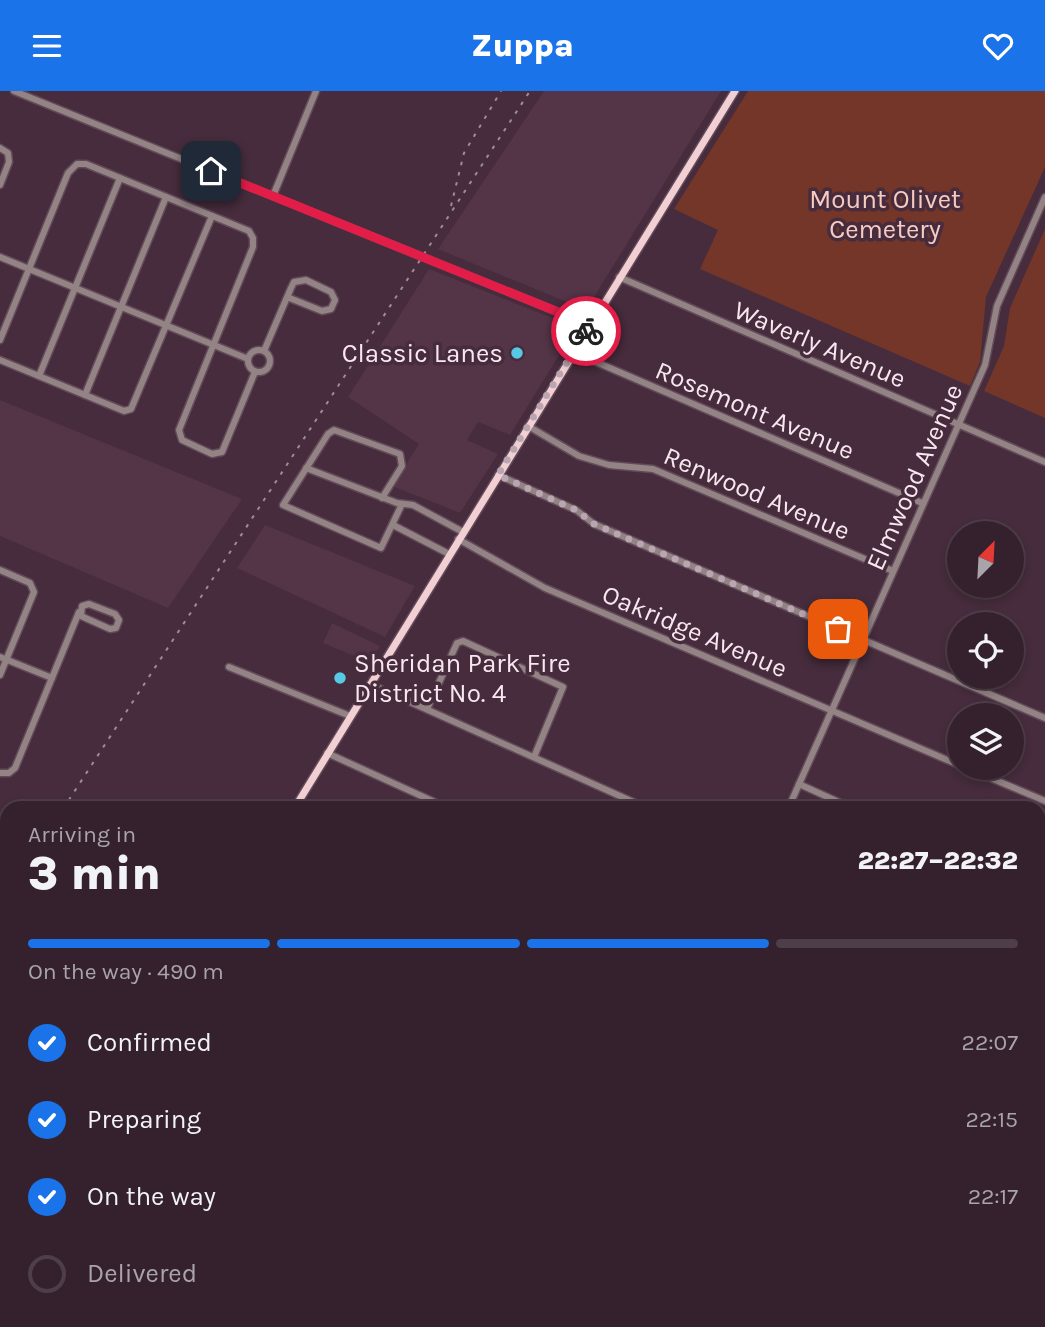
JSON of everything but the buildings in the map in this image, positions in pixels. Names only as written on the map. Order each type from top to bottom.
[{"type":"main road","points":[[298,801],[735,91]]},
{"type":"street","points":[[14,91],[590,325]]},
{"type":"street","points":[[273,196],[316,91]]},
{"type":"street","points":[[0,148],[8,153],[10,160],[0,185]]},
{"type":"street","points":[[0,340],[70,169],[78,164],[86,164],[249,231],[254,242],[179,430],[184,443],[212,454],[222,452],[255,372]]},
{"type":"street","points":[[39,376],[120,178]]},
{"type":"street","points":[[85,395],[166,197]]},
{"type":"street","name":"Elmwood Avenue","points":[[792,801],[988,359],[999,300],[1045,197]]},
{"type":"street","points":[[0,360],[124,411],[131,409],[212,216]]},
{"type":"street","points":[[0,257],[248,359]]},
{"type":"street","name":"Waverly Avenue","points":[[619,277],[1045,462]]},
{"type":"street","points":[[264,351],[287,297],[294,282],[306,281],[331,292],[335,300],[331,309],[322,311],[287,297]]},
{"type":"street","points":[[257,350],[264,351],[270,357],[270,366],[264,372],[255,372],[249,366],[248,359],[257,350]]},
{"type":"street","name":"Rosemont Avenue","points":[[573,352],[922,503]]},
{"type":"street","name":"Renwood Avenue","points":[[528,426],[579,456],[609,465],[653,468],[893,571]]},
{"type":"street","points":[[382,498],[403,460],[398,453],[334,430],[283,503],[285,509],[381,548],[402,505]]},
{"type":"street","name":"Oakridge Avenue","points":[[306,468],[402,505],[413,505],[545,587],[947,760]]},
{"type":"street","points":[[498,475],[576,510],[594,524],[1045,717]]},
{"type":"street","points":[[393,525],[449,554]]},
{"type":"street","points":[[0,570],[30,583],[34,589],[3,658],[0,675]]},
{"type":"street","points":[[0,773],[9,773],[15,768],[79,612],[82,606],[89,604],[117,615],[119,622],[116,628],[110,629],[81,617],[79,612]]},
{"type":"street","points":[[427,709],[457,643],[463,641],[488,652],[563,687],[534,757]]},
{"type":"street","points":[[3,658],[52,678]]},
{"type":"street","points":[[229,667],[350,716]]},
{"type":"street","points":[[370,684],[631,801]]},
{"type":"street","points":[[327,753],[432,801]]},
{"type":"street","points":[[995,780],[1045,801]]},
{"type":"street","points":[[799,784],[836,801]]},
{"type":"shaded area","points":[[544,91],[721,91],[586,310],[438,249]]},
{"type":"shaded area","points":[[429,269],[567,324],[572,334],[510,435],[478,422],[467,440],[498,454],[460,513],[392,486],[419,444],[348,397]]},
{"type":"shaded area","points":[[0,400],[242,499],[168,608],[0,536]]},
{"type":"shaded area","points":[[265,525],[415,586],[385,637],[237,568]]},
{"type":"shaded area","points":[[332,623],[380,646],[369,662],[323,643]]},
{"type":"green space","name":"Mount Olivet Cemetery","points":[[748,91],[1045,91],[1045,167],[986,297],[980,362],[970,386],[700,269],[718,230],[674,209]]},
{"type":"green space","name":"Mount Olivet Cemetery","points":[[1045,229],[1045,418],[984,391],[1004,346],[1010,308]]},
{"type":"railway","points":[[451,206],[464,153],[501,91]]},
{"type":"railway","points":[[68,801],[530,91]]},
{"type":"way so far","points":[[586,331],[498,475],[576,510],[594,524],[838,629]]},
{"type":"place","name":"Classic Lanes","points":[[517,353]]},
{"type":"place","name":"Sheridan Park Fire District No. 4","points":[[340,678]]},
{"type":"route","points":[[211,171],[590,325],[586,331]]}]
